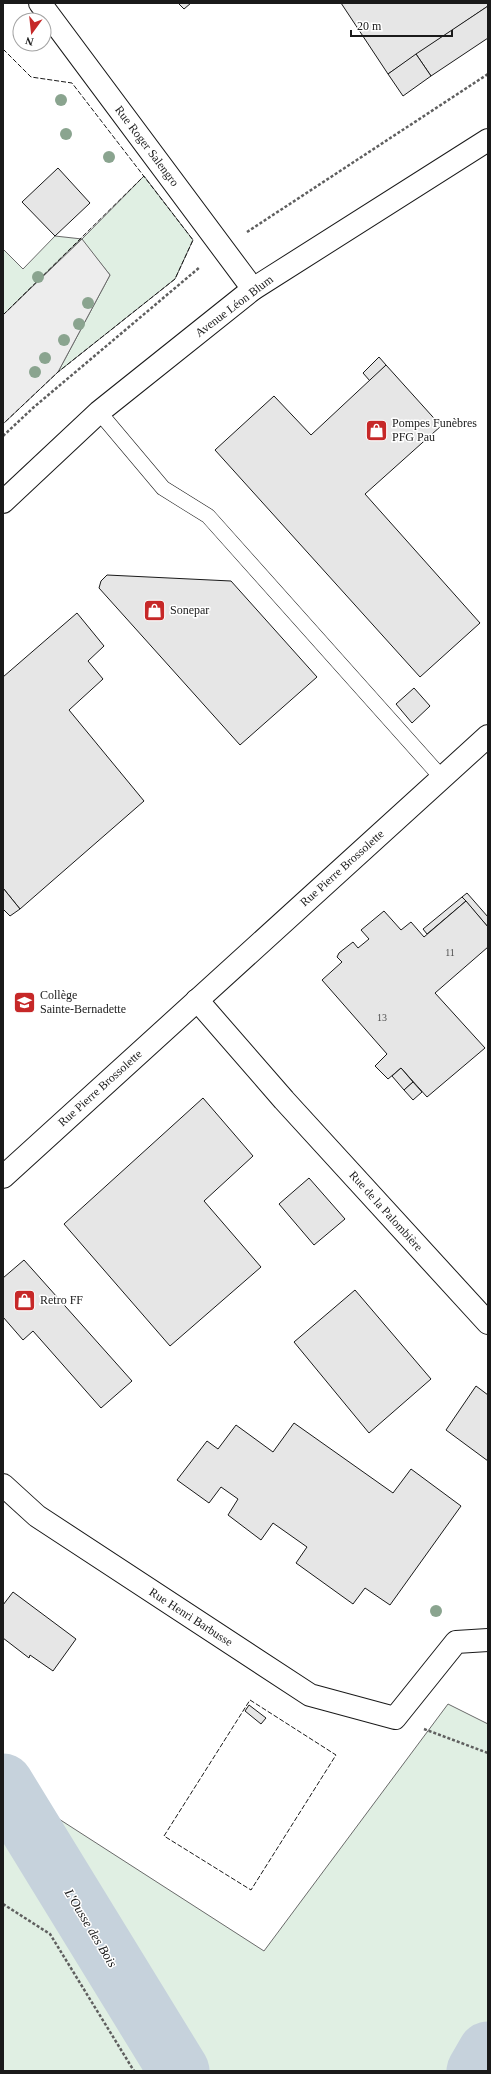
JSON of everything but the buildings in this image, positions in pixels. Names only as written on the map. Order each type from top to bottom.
[{"type":"street","name":"Rue Roger Salengro","points":[[40,3],[253,289]]},
{"type":"street","name":"Avenue Léon Blum","points":[[3,502],[99,412],[253,289],[485,147]]},
{"type":"street","name":"Rue Pierre Brossolette","points":[[3,1177],[488,736]]},
{"type":"street","name":"Rue de la Palombière","points":[[196,1000],[284,1100],[488,1323]]},
{"type":"street","name":"Rue Henri Barbusse","points":[[3,1485],[37,1516],[310,1694],[396,1718]]},
{"type":"street","points":[[396,1718],[456,1642],[488,1640]]},
{"type":"lane","points":[[99,412],[163,488],[208,516],[442,778]]},
{"type":"path","points":[[396,1718],[488,1753]]},
{"type":"path","points":[[3,1904],[50,1934],[134,2071]]},
{"type":"green space","points":[[144,176],[193,240],[175,279],[58,372],[110,275],[81,239],[3,315],[3,249],[23,269],[55,236],[82,239]]},
{"type":"green space","points":[[448,1704],[488,1724],[488,2071],[3,2071],[3,1783],[264,1951]]},
{"type":"shaded area","points":[[82,239],[110,275],[58,372],[3,424],[3,315]]},
{"type":"waterway","name":"L'Ousse des Bois","points":[[3,1784],[179,2071]]},
{"type":"waterway","name":"L'Ousse des Bois","points":[[477,2071],[488,2052]]},
{"type":"fence","points":[[3,49],[31,77],[72,83],[193,240],[175,279],[58,372],[3,424]]},
{"type":"fence","points":[[3,315],[144,176]]},
{"type":"fence","points":[[250,1700],[336,1755],[251,1890],[164,1836],[250,1700]]},
{"type":"place","name":"Pompes Funèbres PFG Pau","points":[[376,430]]},
{"type":"place","name":"Sonepar","points":[[155,610]]},
{"type":"place","name":"Collège Sainte-Bernadette","points":[[25,1002]]},
{"type":"place","name":"Retro FF","points":[[24,1300]]}]
